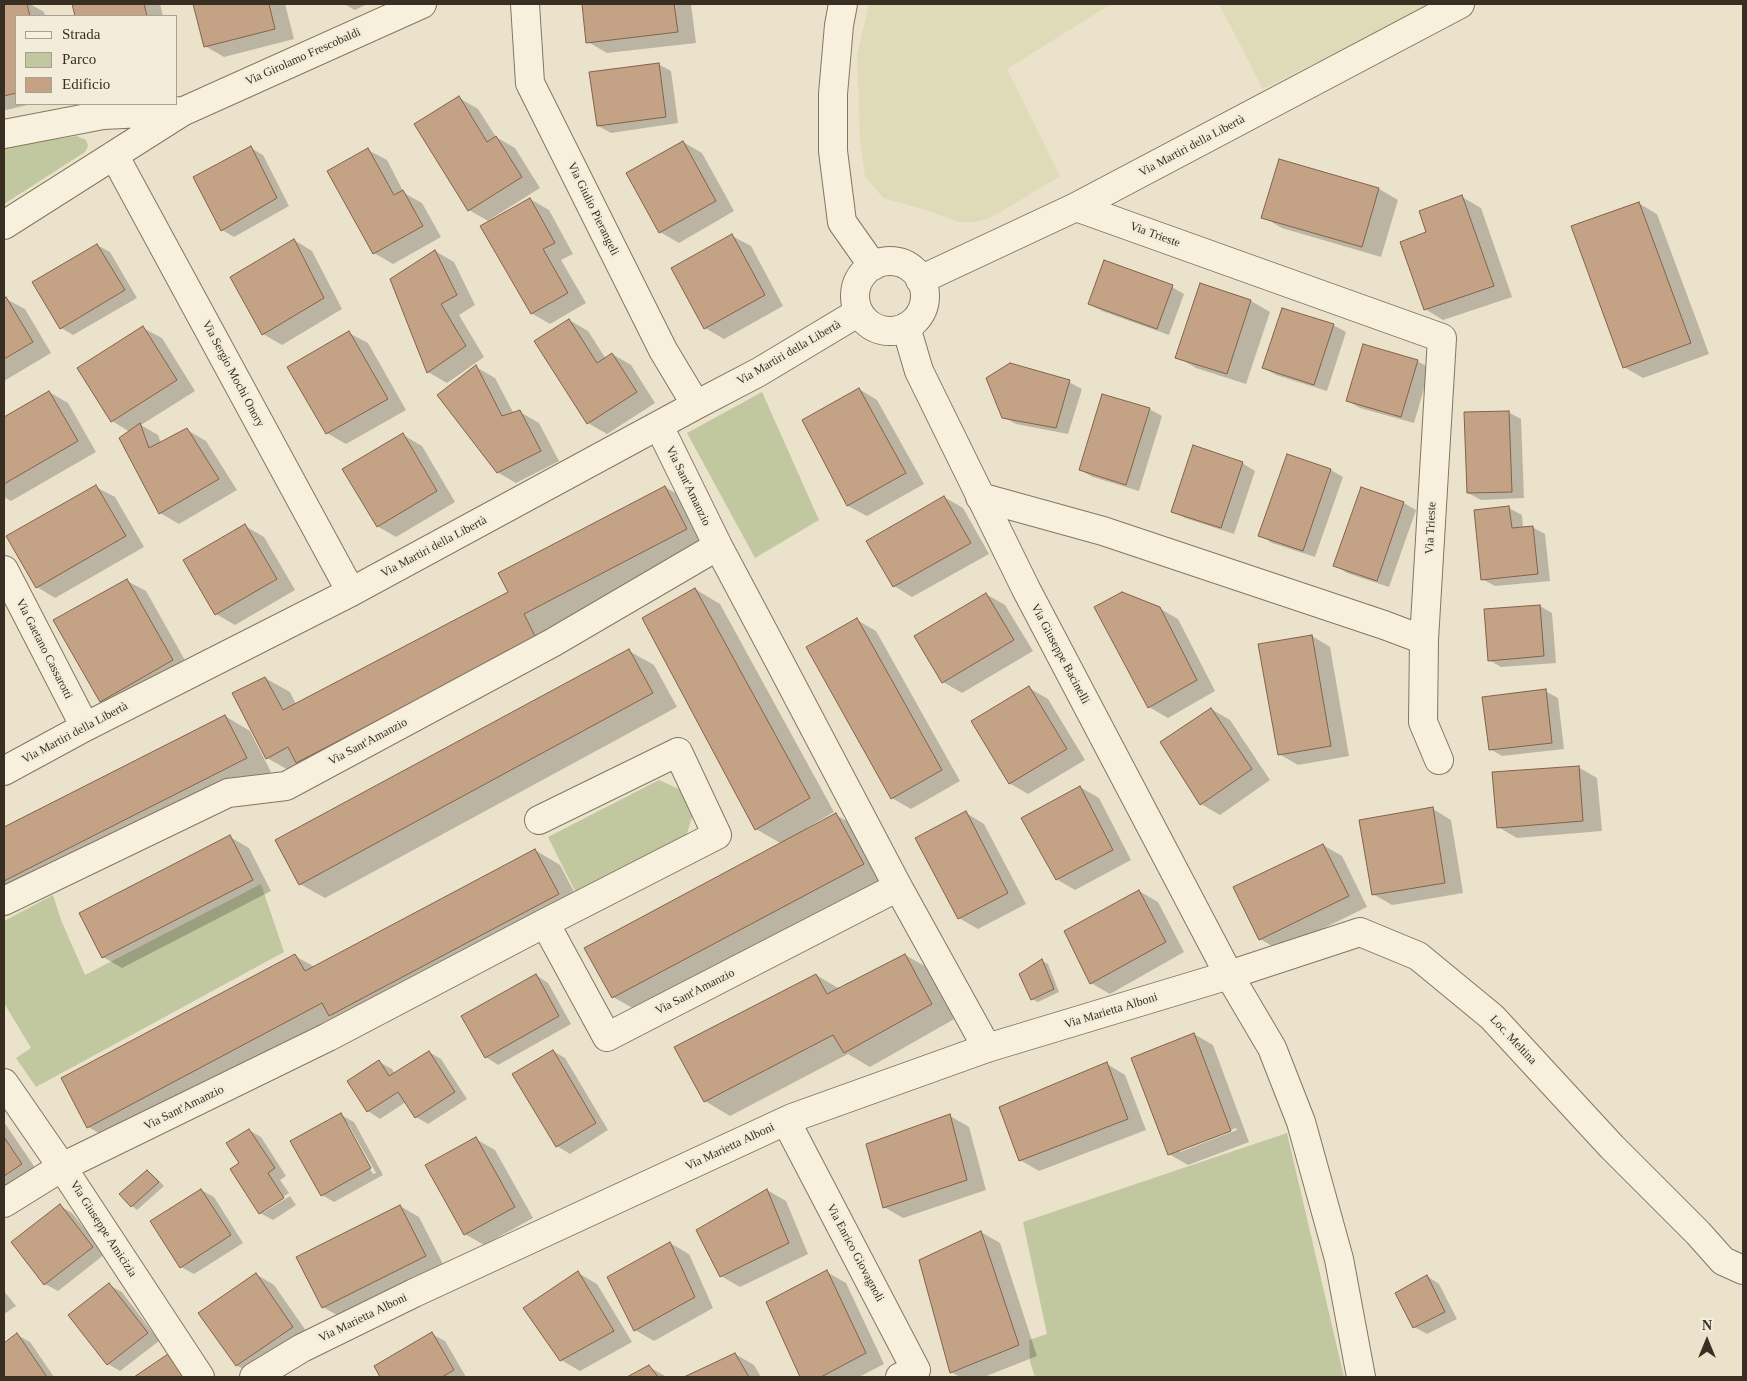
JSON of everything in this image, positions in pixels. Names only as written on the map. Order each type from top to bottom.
[{"type":"street","name":"Via Girolamo Frescobaldi","points":[[4,225],[184,111],[422,4]]},
{"type":"street","name":"Via Giulio Pierangeli","points":[[525,4],[530,83],[663,350],[696,405]]},
{"type":"street","points":[[843,4],[839,25],[833,94],[833,151],[842,222],[873,266]]},
{"type":"street","name":"Via Martiri della Libertà","points":[[920,280],[1076,207],[1460,4]]},
{"type":"street","name":"Via Girolamo Frescobaldi","points":[[4,134],[103,115],[184,111]]},
{"type":"street","name":"Via Sergio Mochi Onory","points":[[114,155],[351,592]]},
{"type":"street","name":"Via Trieste","points":[[1076,207],[1442,338],[1424,640]]},
{"type":"street","points":[[884,262],[900,264],[914,271],[920,280],[924,290],[924,301],[921,311],[906,327],[896,331],[884,331],[874,328],[865,321],[859,312],[855,302],[855,291],[858,281],[864,272],[873,266],[884,262]]},
{"type":"street","name":"Via Martiri della Libertà","points":[[4,771],[85,727],[351,592],[759,372],[859,312]]},
{"type":"street","name":"Via Giuseppe Bacinelli","points":[[906,327],[918,371],[1030,598],[1229,975],[1272,1048],[1301,1122],[1339,1259],[1361,1377]]},
{"type":"street","name":"Via Sant'Amanzio","points":[[659,426],[718,546],[898,887],[987,1048]]},
{"type":"street","points":[[980,497],[1102,531],[1424,640],[1423,722],[1439,760]]},
{"type":"street","name":"Via Sant'Amanzio","points":[[4,901],[228,793],[286,786],[552,643],[718,546]]},
{"type":"street","name":"Via Gaetano Cassarotti","points":[[4,570],[85,727]]},
{"type":"street","name":"Via Sant'Amanzio","points":[[4,1203],[62,1167],[328,1037],[717,835],[678,752],[539,820]]},
{"type":"street","name":"Via Sant'Amanzio","points":[[545,923],[607,1037],[898,887]]},
{"type":"street","name":"Loc. Meltina","points":[[1229,975],[1360,932],[1418,956],[1492,1017],[1612,1147],[1698,1233],[1723,1261],[1743,1270]]},
{"type":"street","name":"Via Marietta Alboni","points":[[254,1377],[302,1348],[406,1297],[786,1121],[987,1048],[1229,975]]},
{"type":"street","name":"Via Giuseppe Amicizia","points":[[4,1083],[62,1167],[200,1377]]},
{"type":"street","name":"Via Enrico Giovagnoli","points":[[786,1121],[916,1370],[900,1377]]},
{"type":"shaded area","points":[[869,4],[1111,4],[1007,69],[1060,176],[989,219],[972,222],[959,222],[926,210],[883,198],[865,176],[860,142],[857,55]]},
{"type":"shaded area","points":[[1219,4],[1432,4],[1263,89]]},
{"type":"green space","points":[[77,136],[86,140],[88,146],[85,152],[4,204],[4,147]]},
{"type":"green space","points":[[762,392],[819,520],[755,558],[687,433]]},
{"type":"green space","points":[[659,780],[679,789],[688,800],[692,817],[686,837],[576,893],[548,837]]},
{"type":"green space","points":[[261,884],[284,952],[36,1087],[16,1058],[31,1048],[4,1003],[4,921],[53,895],[61,920],[85,975]]},
{"type":"green space","points":[[1287,1133],[1344,1377],[1035,1377],[1030,1362],[1029,1340],[1047,1334],[1023,1222]]},
{"type":"building","points":[[27,4],[30,15],[15,15],[15,93],[4,96],[4,5]]},
{"type":"building","points":[[72,4],[144,4],[147,15],[75,15]]},
{"type":"building","points":[[193,4],[269,4],[275,29],[204,47]]},
{"type":"building","points":[[582,4],[674,4],[678,32],[586,43]]},
{"type":"building","points":[[659,63],[666,117],[597,126],[589,72]]},
{"type":"building","points":[[459,96],[487,142],[496,136],[522,177],[468,211],[414,124]]},
{"type":"building","points":[[683,141],[716,201],[659,233],[626,173]]},
{"type":"building","points":[[251,146],[277,198],[221,231],[193,177]]},
{"type":"building","points":[[368,148],[394,195],[403,190],[423,226],[373,254],[327,171]]},
{"type":"building","points":[[1279,159],[1379,188],[1362,247],[1261,218]]},
{"type":"building","points":[[1462,195],[1494,286],[1424,310],[1400,242],[1426,232],[1419,211]]},
{"type":"building","points":[[530,198],[555,243],[543,249],[568,293],[531,314],[480,226]]},
{"type":"building","points":[[1639,202],[1691,343],[1623,368],[1571,226]]},
{"type":"building","points":[[732,234],[765,295],[704,329],[671,268]]},
{"type":"building","points":[[294,239],[324,298],[262,335],[230,277]]},
{"type":"building","points":[[97,244],[125,290],[60,329],[32,282]]},
{"type":"building","points":[[435,250],[457,295],[441,304],[466,346],[427,373],[390,279]]},
{"type":"building","points":[[1104,260],[1173,285],[1157,329],[1088,304]]},
{"type":"building","points":[[1200,283],[1251,300],[1227,374],[1175,358]]},
{"type":"building","points":[[6,297],[33,342],[4,359],[4,299]]},
{"type":"building","points":[[1282,308],[1334,324],[1314,385],[1262,368]]},
{"type":"building","points":[[569,319],[597,363],[612,353],[637,392],[587,424],[534,341]]},
{"type":"building","points":[[143,326],[177,380],[111,422],[77,368]]},
{"type":"building","points":[[349,331],[388,399],[326,434],[287,367]]},
{"type":"building","points":[[1363,344],[1418,360],[1401,417],[1346,401]]},
{"type":"building","points":[[1010,363],[1070,380],[1056,428],[1002,418],[986,378]]},
{"type":"building","points":[[476,365],[502,416],[520,410],[541,451],[497,473],[437,395]]},
{"type":"building","points":[[859,388],[906,473],[847,506],[802,420]]},
{"type":"building","points":[[49,391],[78,441],[4,484],[4,417]]},
{"type":"building","points":[[1102,394],[1150,408],[1126,485],[1079,470]]},
{"type":"building","points":[[1509,411],[1512,492],[1467,493],[1464,412]]},
{"type":"building","points":[[140,423],[149,448],[187,428],[219,479],[159,514],[119,438]]},
{"type":"building","points":[[403,433],[437,491],[377,527],[342,469]]},
{"type":"building","points":[[1193,445],[1243,462],[1221,528],[1171,512]]},
{"type":"building","points":[[1287,454],[1331,469],[1303,551],[1258,536]]},
{"type":"building","points":[[96,485],[126,536],[36,588],[6,536]]},
{"type":"building","points":[[665,486],[687,529],[524,614],[536,638],[296,763],[288,747],[266,759],[232,693],[265,677],[283,710],[508,592],[498,573]]},
{"type":"building","points":[[1361,487],[1404,502],[1377,581],[1333,566]]},
{"type":"building","points":[[944,496],[971,543],[893,587],[866,541]]},
{"type":"building","points":[[1509,506],[1512,528],[1533,526],[1538,574],[1481,580],[1474,510]]},
{"type":"building","points":[[245,524],[277,579],[215,615],[183,560]]},
{"type":"building","points":[[127,579],[173,660],[100,702],[53,620]]},
{"type":"building","points":[[695,588],[810,798],[755,830],[642,618]]},
{"type":"building","points":[[1122,592],[1160,607],[1197,680],[1148,708],[1094,607]]},
{"type":"building","points":[[986,593],[1014,640],[942,683],[914,636]]},
{"type":"building","points":[[1540,605],[1544,656],[1488,661],[1484,609]]},
{"type":"building","points":[[857,618],[942,770],[891,799],[806,647]]},
{"type":"building","points":[[1312,635],[1331,746],[1278,755],[1258,644]]},
{"type":"building","points":[[629,649],[653,693],[299,885],[275,840]]},
{"type":"building","points":[[1029,686],[1067,749],[1009,784],[971,721]]},
{"type":"building","points":[[1546,689],[1552,743],[1489,750],[1482,697]]},
{"type":"building","points":[[1211,708],[1252,769],[1200,805],[1160,742]]},
{"type":"building","points":[[225,715],[247,758],[4,881],[4,827]]},
{"type":"building","points":[[1579,766],[1583,821],[1497,828],[1492,772]]},
{"type":"building","points":[[1080,786],[1113,850],[1056,880],[1021,818]]},
{"type":"building","points":[[1433,807],[1445,883],[1372,895],[1359,820]]},
{"type":"building","points":[[966,811],[1008,893],[958,919],[915,838]]},
{"type":"building","points":[[836,813],[864,864],[612,998],[584,948]]},
{"type":"building","points":[[230,835],[253,880],[102,958],[79,913]]},
{"type":"building","points":[[1323,844],[1349,896],[1259,940],[1233,887]]},
{"type":"building","points":[[535,849],[559,894],[329,1016],[322,1003],[87,1128],[61,1078],[295,954],[305,971]]},
{"type":"building","points":[[1139,890],[1166,942],[1090,984],[1064,931]]},
{"type":"building","points":[[905,954],[932,1004],[844,1053],[833,1035],[704,1102],[674,1047],[816,974],[827,994]]},
{"type":"building","points":[[1042,959],[1054,989],[1031,1000],[1019,974]]},
{"type":"building","points":[[536,974],[559,1016],[485,1058],[461,1016]]},
{"type":"building","points":[[1194,1033],[1231,1131],[1168,1155],[1131,1058]]},
{"type":"building","points":[[553,1050],[596,1123],[556,1147],[512,1074]]},
{"type":"building","points":[[429,1051],[455,1092],[415,1118],[398,1092],[367,1112],[347,1081],[379,1060],[389,1076]]},
{"type":"building","points":[[1107,1062],[1128,1119],[1019,1161],[999,1107]]},
{"type":"building","points":[[341,1113],[371,1168],[321,1196],[290,1141]]},
{"type":"building","points":[[950,1114],[967,1180],[883,1208],[866,1144]]},
{"type":"building","points":[[249,1129],[275,1168],[268,1173],[284,1198],[259,1214],[230,1169],[239,1163],[226,1143]]},
{"type":"building","points":[[4,1137],[22,1164],[4,1176]]},
{"type":"building","points":[[476,1137],[515,1207],[464,1235],[425,1165]]},
{"type":"building","points":[[147,1170],[159,1182],[131,1207],[119,1194]]},
{"type":"building","points":[[201,1189],[231,1235],[180,1268],[150,1221]]},
{"type":"building","points":[[767,1189],[789,1243],[720,1277],[696,1230]]},
{"type":"building","points":[[60,1204],[93,1247],[44,1285],[11,1242]]},
{"type":"building","points":[[400,1205],[426,1256],[322,1308],[296,1257]]},
{"type":"building","points":[[981,1231],[1019,1345],[950,1373],[919,1260]]},
{"type":"building","points":[[670,1242],[695,1297],[634,1331],[607,1277]]},
{"type":"building","points":[[827,1270],[866,1353],[821,1377],[800,1377],[766,1302]]},
{"type":"building","points":[[578,1271],[614,1331],[560,1361],[523,1308]]},
{"type":"building","points":[[256,1273],[293,1327],[236,1366],[198,1313]]},
{"type":"building","points":[[1427,1275],[1445,1312],[1413,1328],[1395,1293]]},
{"type":"building","points":[[109,1283],[148,1333],[107,1365],[68,1315]]},
{"type":"building","points":[[432,1332],[454,1370],[442,1377],[380,1377],[374,1366]]},
{"type":"building","points":[[17,1333],[47,1377],[4,1377],[4,1343]]},
{"type":"building","points":[[735,1353],[749,1377],[684,1377]]},
{"type":"building","points":[[168,1354],[184,1377],[134,1377]]},
{"type":"building","points":[[649,1365],[658,1377],[627,1377]]}]
